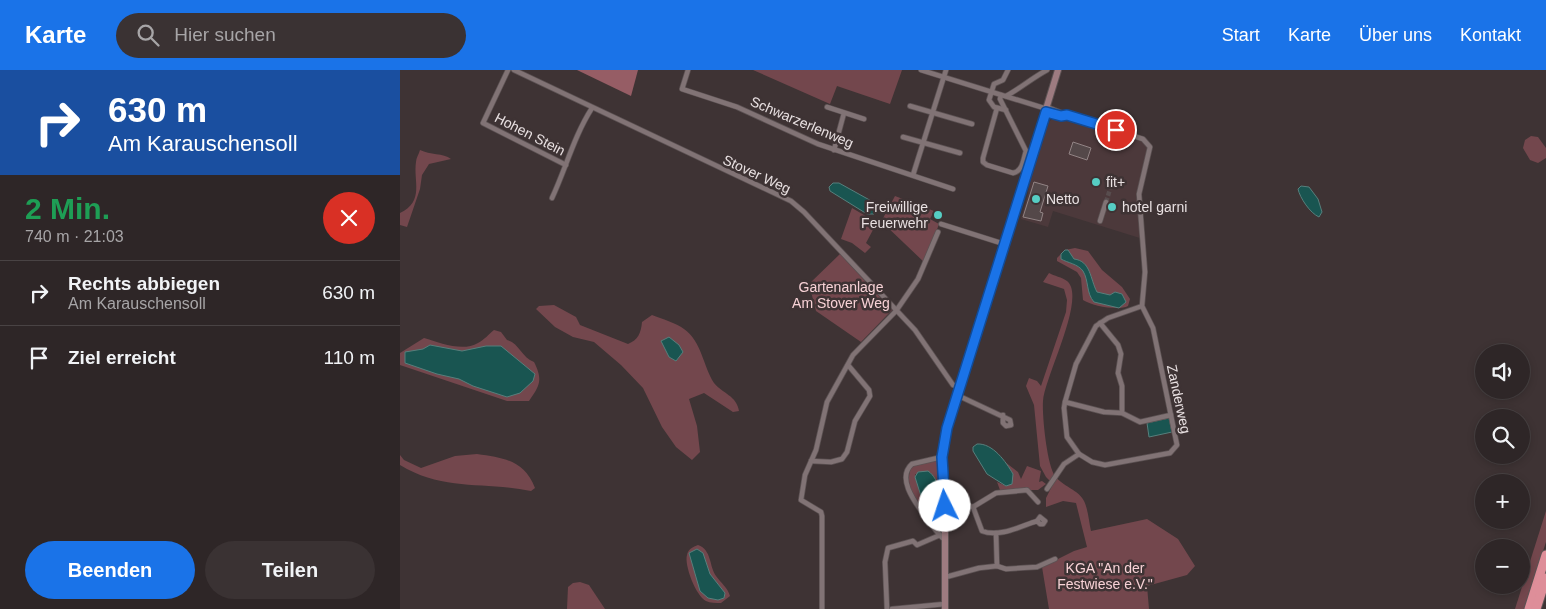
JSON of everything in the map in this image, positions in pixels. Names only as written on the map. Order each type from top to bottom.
[{"type":"highway","points":[[1528,609],[1546,556]]},
{"type":"highway","points":[[1536,609],[1546,578]]},
{"type":"main road","points":[[946,607],[946,540],[942,457],[944,441],[959,387],[1058,70]]},
{"type":"street","name":"Hohen Stein","points":[[508,70],[483,123],[566,165]]},
{"type":"street","name":"Stover Weg","points":[[514,70],[790,201],[804,212],[915,330],[952,385],[959,387]]},
{"type":"street","name":"Schwarzerlenweg","points":[[688,70],[682,89],[737,107],[834,150],[953,189]]},
{"type":"street","points":[[921,70],[1144,139],[1150,146],[1139,194],[1145,272],[1142,306],[1096,326],[1076,364],[1065,402],[1064,415],[1067,437],[1079,454],[1064,464],[1047,489]]},
{"type":"street","points":[[913,175],[946,70]]},
{"type":"street","points":[[1006,110],[994,107],[989,100],[994,84],[1006,77],[1008,70]]},
{"type":"street","points":[[997,108],[983,162],[1013,173],[1020,170],[1026,151],[1000,99],[1022,87],[1026,81],[1046,70]]},
{"type":"street","points":[[910,106],[972,124]]},
{"type":"street","name":"Hohen Stein","points":[[552,198],[579,129],[592,108]]},
{"type":"street","points":[[827,108],[864,118]]},
{"type":"street","points":[[834,150],[844,113]]},
{"type":"street","points":[[903,137],[960,154]]},
{"type":"street","points":[[1100,221],[1106,202]]},
{"type":"street","points":[[941,224],[1004,244]]},
{"type":"street","points":[[822,609],[821,512],[804,502],[801,497],[805,475],[811,461],[827,402],[861,345],[896,311],[922,273],[938,232]]},
{"type":"street","name":"Zanderweg","points":[[1079,454],[1092,462],[1106,465],[1170,453],[1175,450],[1177,445],[1151,322],[1142,306]]},
{"type":"street","points":[[1100,323],[1118,345],[1121,354],[1118,373],[1122,386],[1122,413]]},
{"type":"street","points":[[811,461],[831,462],[842,459],[847,452],[855,422],[870,396],[869,390],[848,365]]},
{"type":"street","points":[[957,395],[1003,415]]},
{"type":"street","points":[[1065,402],[1096,410],[1122,413],[1140,422],[1171,415]]},
{"type":"street","points":[[942,457],[912,464],[907,472],[907,482],[914,501],[946,540]]},
{"type":"street","points":[[945,506],[966,505],[973,507],[996,492],[1027,490],[1038,502]]},
{"type":"street","points":[[973,507],[982,531],[996,533],[1037,521]]},
{"type":"street","points":[[996,533],[997,566]]},
{"type":"street","points":[[887,609],[884,562],[888,548],[913,541],[917,545],[940,535]]},
{"type":"street","points":[[946,577],[979,568],[997,566],[1006,569],[1040,566],[1055,559]]},
{"type":"street","points":[[892,609],[946,607]]},
{"type":"shaded area","points":[[577,70],[638,70],[631,96]]},
{"type":"shaded area","points":[[1076,118],[1143,139],[1150,147],[1140,182],[1143,239],[1053,211],[1048,227],[1021,219],[1028,194],[1029,181],[1047,123],[1051,120]]},
{"type":"green space","points":[[753,70],[902,70],[890,104],[837,86],[830,104]]},
{"type":"green space","points":[[1531,136],[1538,137],[1546,148],[1546,158],[1538,163],[1530,160],[1523,148],[1525,140]]},
{"type":"green space","points":[[420,150],[451,159],[429,164],[422,175],[420,189],[407,227],[400,225],[400,213],[413,203],[415,197],[415,169]]},
{"type":"green space","name":"Gartenanlage Am Stover Weg","points":[[895,196],[934,211],[930,219],[939,224],[925,263],[883,223],[875,226],[866,243],[871,247],[865,253],[852,243],[841,239],[852,208],[876,222],[882,220]]},
{"type":"green space","points":[[1075,248],[1088,251],[1102,270],[1122,287],[1130,299],[1128,306],[1118,308],[1106,307],[1083,300],[1081,278],[1077,272],[1057,261],[1057,258],[1065,250]]},
{"type":"green space","name":"Gartenanlage Am Stover Weg","points":[[840,254],[892,310],[861,342],[816,311],[809,284]]},
{"type":"green space","name":"KGA \"An der Festwiese e.V.\"","points":[[1049,273],[1063,278],[1072,290],[1069,319],[1045,389],[1043,401],[1047,451],[1052,470],[1062,483],[1082,497],[1091,531],[1147,519],[1178,539],[1195,566],[1187,575],[1147,586],[1149,609],[1049,609],[1042,567],[1074,551],[1087,547],[1076,503],[1063,501],[1046,507],[1046,498],[1053,484],[1046,477],[1040,466],[1034,405],[1026,386],[1029,378],[1037,381],[1041,386],[1066,312],[1067,300],[1064,289],[1043,282]]},
{"type":"green space","points":[[554,305],[576,317],[580,325],[628,344],[638,336],[642,322],[652,315],[681,327],[690,334],[699,347],[714,383],[732,398],[739,411],[733,412],[704,393],[689,399],[697,426],[700,452],[692,460],[676,447],[662,427],[643,388],[621,365],[594,342],[573,337],[555,327],[536,309],[539,306]]},
{"type":"green space","points":[[494,330],[501,332],[507,340],[515,344],[526,357],[534,362],[539,373],[539,382],[536,391],[529,401],[507,401],[400,365],[400,353],[424,338],[451,346],[465,347],[480,342]]},
{"type":"green space","points":[[477,454],[504,459],[519,466],[525,471],[535,488],[531,491],[448,482],[432,479],[400,465],[400,455],[404,460],[421,468],[455,456]]},
{"type":"green space","points":[[937,460],[940,469],[943,529],[941,530],[927,519],[911,492],[909,473],[913,465]],"holes":[[[915,474],[937,482],[939,507],[924,502]]]},
{"type":"green space","points":[[1005,462],[1018,472],[1021,479],[1027,466],[1041,471],[1039,482],[1042,481],[1046,484],[1038,490],[1000,490],[997,482],[1006,486],[1013,474]]},
{"type":"green space","points":[[1546,511],[1546,542],[1530,591],[1530,562]]},
{"type":"green space","points":[[698,545],[703,547],[708,554],[716,576],[729,593],[730,596],[721,603],[711,603],[702,598],[692,580],[687,566],[687,555],[693,547]]},
{"type":"green space","points":[[580,582],[589,585],[605,609],[567,609],[568,587],[573,583]]},
{"type":"green space","points":[[1520,594],[1529,594],[1524,609],[1515,609]]},
{"type":"water","points":[[833,183],[839,183],[875,203],[877,208],[874,214],[867,214],[830,191],[829,187]]},
{"type":"water","points":[[1301,186],[1309,187],[1318,199],[1322,212],[1319,217],[1303,201],[1298,189]]},
{"type":"water","points":[[1068,250],[1074,259],[1084,263],[1097,292],[1110,295],[1115,292],[1122,294],[1126,302],[1119,308],[1094,302],[1083,271],[1076,265],[1061,259],[1061,254]]},
{"type":"water","points":[[669,337],[679,345],[683,352],[676,361],[669,357],[661,341]]},
{"type":"water","points":[[430,345],[462,351],[486,346],[501,346],[535,374],[533,381],[520,393],[507,397],[473,386],[459,379],[405,363],[405,352],[423,349]]},
{"type":"water","points":[[1169,418],[1172,432],[1149,437],[1147,423]]},
{"type":"water","points":[[977,444],[994,450],[1003,459],[1013,474],[1012,484],[1006,486],[987,474],[973,451],[973,447]]},
{"type":"water","points":[[928,471],[935,479],[940,496],[937,512],[933,513],[921,496],[915,477],[918,472]]},
{"type":"water","points":[[697,549],[703,553],[710,574],[725,593],[724,598],[718,600],[708,598],[700,591],[689,553]]},
{"type":"building","points":[[1073,142],[1091,148],[1087,160],[1069,154]]},
{"type":"building","name":"Netto","points":[[1034,182],[1048,186],[1040,212],[1043,213],[1041,221],[1023,217]]},
{"type":"tunnel","points":[[1106,202],[1114,177]]},
{"type":"place","name":"fit+","points":[[1096,182]]},
{"type":"place","name":"Netto","points":[[1036,199]]},
{"type":"place","name":"hotel garni","points":[[1112,207]]},
{"type":"place","name":"Freiwillige Feuerwehr","points":[[938,215]]},
{"type":"route","points":[[945,506],[942,457],[947,428],[1046,112],[1061,116],[1067,115],[1116,130]]}]
